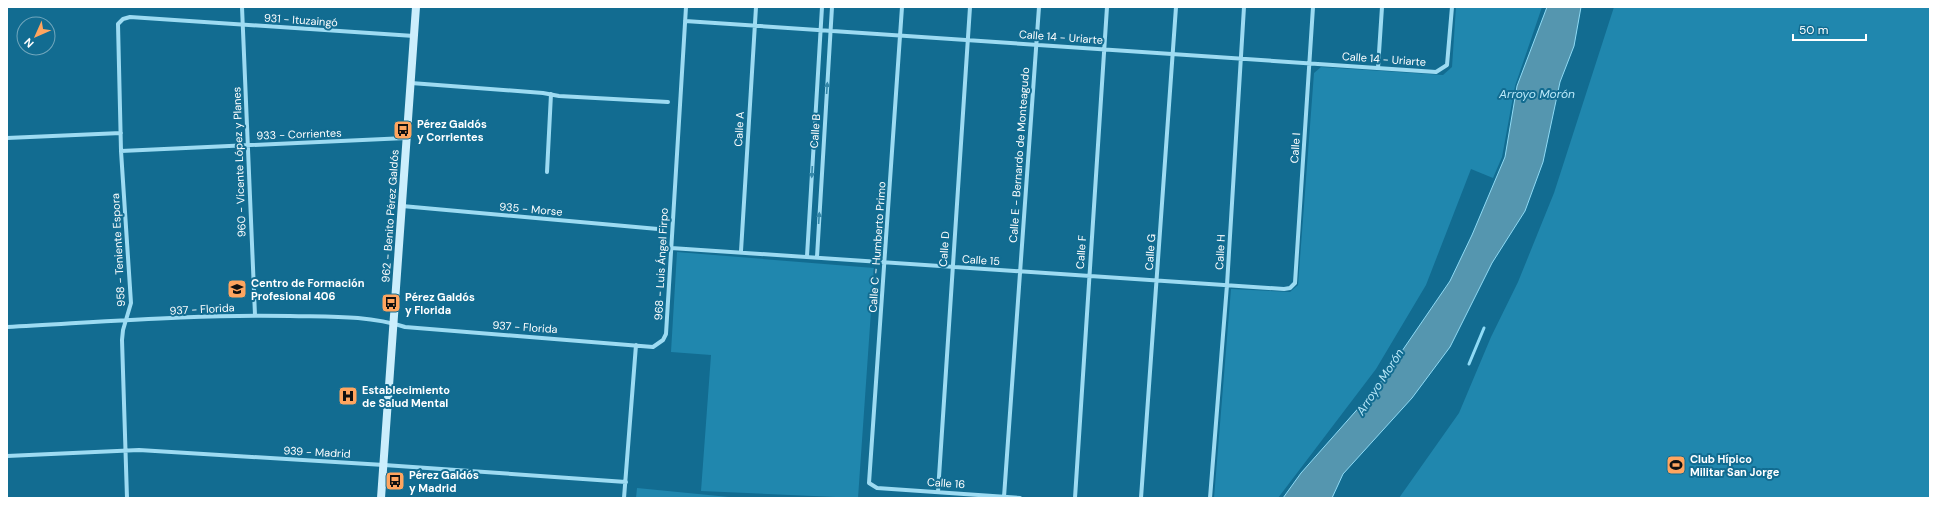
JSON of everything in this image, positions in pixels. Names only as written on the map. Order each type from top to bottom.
[{"type":"main road","name":"962 - Benito Pérez Galdós","points":[[381,498],[416,7]]},
{"type":"street","name":"960 - Vicente López y Planes","points":[[242,7],[255,315]]},
{"type":"street","name":"968 - Luis Ángel Firpo","points":[[636,345],[653,346],[663,340],[666,334],[686,7]]},
{"type":"street","name":"Calle A","points":[[741,252],[756,7]]},
{"type":"street","name":"Calle B","points":[[807,256],[822,7]]},
{"type":"street","name":"Calle B","points":[[816,257],[832,7]]},
{"type":"street","name":"Calle C - Humberto Primo","points":[[872,486],[868,479],[885,262],[902,7]]},
{"type":"street","name":"Calle D","points":[[938,492],[970,7]]},
{"type":"street","name":"Calle E - Bernardo de Monteagudo","points":[[1004,497],[1039,7]]},
{"type":"street","name":"Calle F","points":[[1075,498],[1107,7]]},
{"type":"street","name":"Calle G","points":[[1141,498],[1176,7]]},
{"type":"street","name":"Calle H","points":[[1210,498],[1227,285],[1244,7]]},
{"type":"street","name":"Calle I","points":[[1290,288],[1295,283],[1313,7]]},
{"type":"street","points":[[1378,68],[1382,7]]},
{"type":"street","name":"Calle 14 - Uriarte","points":[[685,21],[968,41],[1309,62],[1436,72],[1447,65],[1452,7]]},
{"type":"street","name":"931 - Ituzaingó","points":[[118,24],[123,18],[130,17],[414,36]]},
{"type":"street","name":"958 - Teniente Espora","points":[[118,24],[121,151],[131,303],[122,340],[127,498]]},
{"type":"street","points":[[411,82],[668,102]]},
{"type":"street","points":[[547,172],[551,94]]},
{"type":"street","points":[[7,138],[121,133]]},
{"type":"street","name":"933 - Corrientes","points":[[121,151],[406,138]]},
{"type":"street","name":"935 - Morse","points":[[402,206],[658,229]]},
{"type":"street","name":"Calle 15","points":[[671,248],[1284,289],[1290,288]]},
{"type":"street","name":"937 - Florida","points":[[7,326],[255,315],[345,317],[369,319],[405,327],[636,345]]},
{"type":"street","points":[[624,498],[636,345]]},
{"type":"street","name":"939 - Madrid","points":[[7,456],[139,450],[384,464],[626,482]]},
{"type":"street","name":"Calle 16","points":[[872,486],[877,488],[1020,498]]},
{"type":"shaded area","points":[[1456,7],[1542,7],[1515,86],[1502,157],[1493,178],[1471,169],[1426,285],[1376,369],[1278,498],[1214,498],[1231,289],[1290,292],[1298,285],[1314,73],[1321,67],[1443,75],[1452,67]]},
{"type":"shaded area","points":[[1614,7],[1930,7],[1930,498],[1399,498],[1459,413],[1491,337],[1518,282],[1554,193]]},
{"type":"shaded area","points":[[677,252],[874,268],[858,498],[701,491],[711,355],[671,352]]},
{"type":"shaded area","points":[[637,488],[739,498],[636,498]]},
{"type":"water","name":"Arroyo Morón","points":[[1547,7],[1581,7],[1574,46],[1560,82],[1543,162],[1525,211],[1492,263],[1450,347],[1412,398],[1343,474],[1332,498],[1283,498],[1301,473],[1378,386],[1450,281],[1472,235],[1505,157],[1517,86]]},
{"type":"waterway","points":[[1469,364],[1484,328]]},
{"type":"place","name":"Pérez Galdós y Corrientes","points":[[403,130]]},
{"type":"place","name":"Centro de Formación Profesional 406","points":[[237,289]]},
{"type":"place","name":"Pérez Galdós y Florida","points":[[391,303]]},
{"type":"place","name":"Establecimiento de Salud Mental","points":[[348,396]]},
{"type":"place","name":"Club Hípico Militar San Jorge","points":[[1676,465]]},
{"type":"place","name":"Pérez Galdós y Madrid","points":[[395,481]]}]
